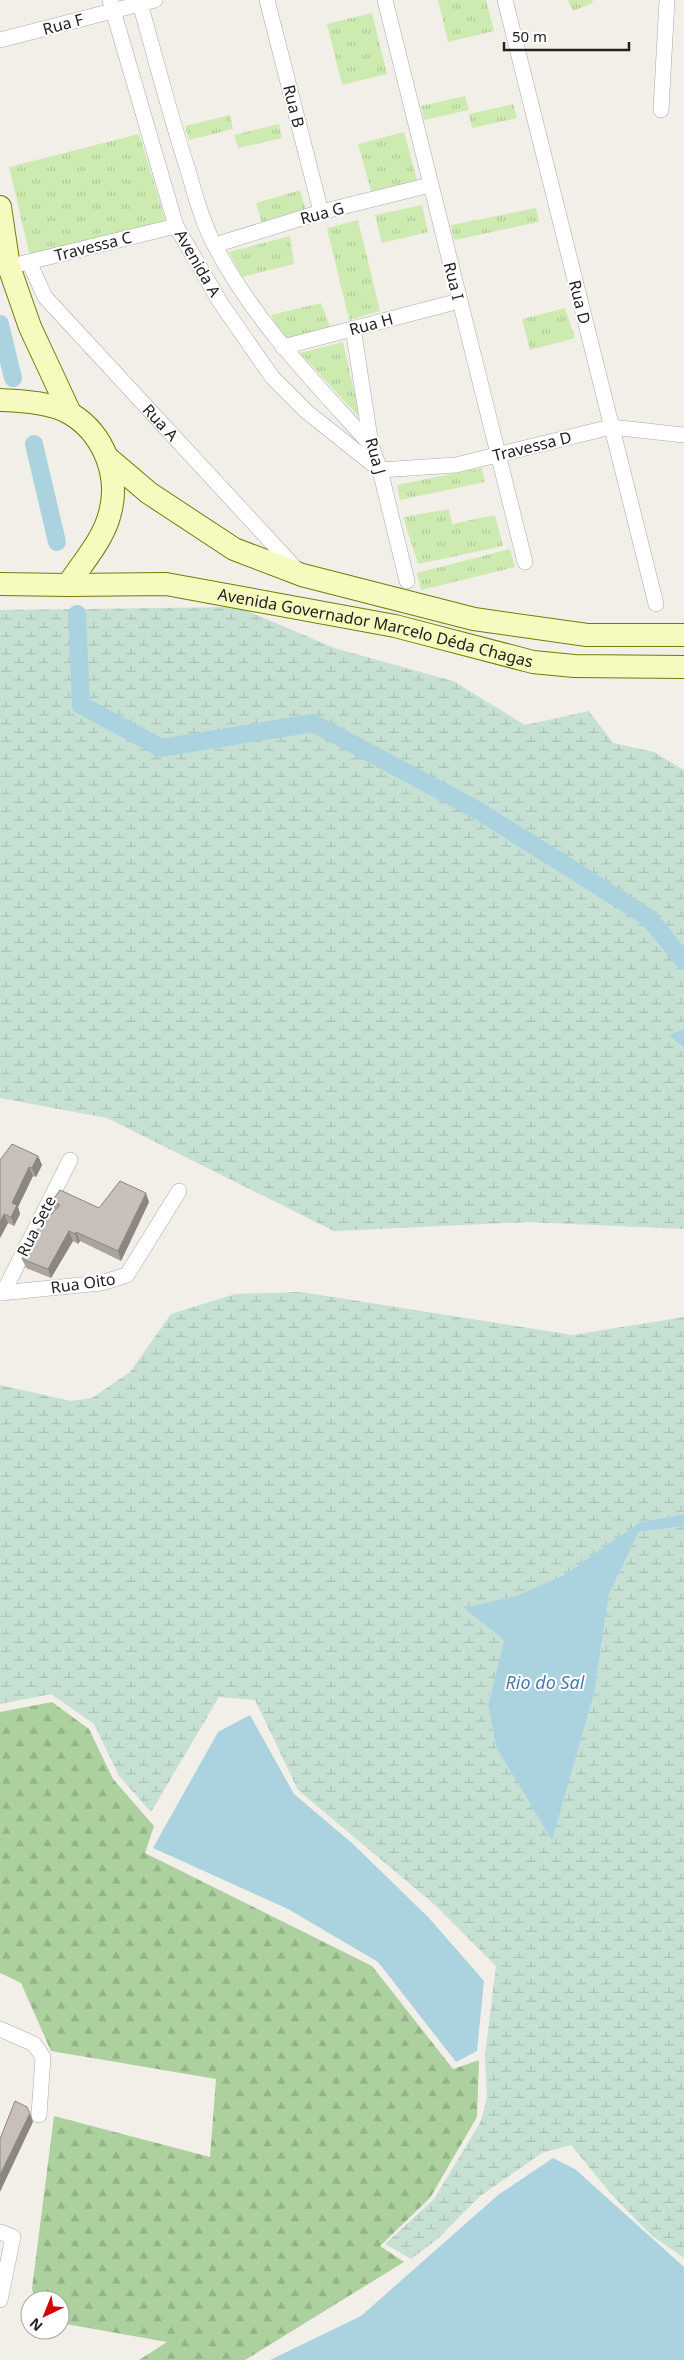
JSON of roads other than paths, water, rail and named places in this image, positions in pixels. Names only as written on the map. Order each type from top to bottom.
[{"type":"main road","name":"Rua A","points":[[0,207],[19,264],[30,327],[70,413]]},
{"type":"main road","points":[[0,400],[30,401],[70,413],[91,432],[109,459],[114,486],[110,514],[99,538],[68,585]]},
{"type":"main road","name":"Avenida Governador Marcelo Déda Chagas","points":[[109,459],[149,493],[234,549],[302,575],[474,619],[587,635],[684,635]]},
{"type":"main road","name":"Avenida Governador Marcelo Déda Chagas","points":[[0,584],[166,584],[395,626],[533,662],[574,666],[684,667]]},
{"type":"street","name":"Rua F","points":[[0,40],[111,5],[155,0]]},
{"type":"street","name":"Rua B","points":[[267,0],[321,212]]},
{"type":"street","name":"Rua I","points":[[385,0],[525,562]]},
{"type":"street","name":"Rua D","points":[[505,0],[656,604]]},
{"type":"street","points":[[661,110],[667,0]]},
{"type":"street","name":"Avenida A","points":[[139,2],[180,144],[214,245],[249,302],[283,347],[371,445]]},
{"type":"street","name":"Avenida A","points":[[111,5],[176,226],[220,302],[272,376],[307,412],[380,470]]},
{"type":"street","name":"Rua G","points":[[214,245],[321,212],[430,185]]},
{"type":"street","name":"Travessa C","points":[[19,264],[176,226]]},
{"type":"street","name":"Rua A","points":[[19,264],[45,297],[302,575]]},
{"type":"street","name":"Rua H","points":[[283,347],[459,301]]},
{"type":"street","name":"Rua J","points":[[353,328],[371,445],[380,470],[406,581]]},
{"type":"street","name":"Travessa D","points":[[380,470],[456,465],[611,427],[684,435]]},
{"type":"street","name":"Rua Sete","points":[[1,1293],[70,1160]]},
{"type":"street","name":"Rua Oito","points":[[1,1293],[101,1283],[126,1275],[179,1192]]},
{"type":"street","points":[[0,2029],[34,2044],[43,2057],[39,2115]]},
{"type":"street","points":[[0,2300],[6,2235]]},
{"type":"water","points":[[684,1029],[684,1048],[669,1035]]},
{"type":"water","name":"Rio do Sal","points":[[684,1514],[684,1526],[639,1532],[609,1594],[594,1694],[552,1840],[496,1747],[488,1705],[504,1640],[464,1608],[518,1595],[564,1575],[640,1522]]},
{"type":"water","points":[[250,1715],[294,1794],[353,1844],[429,1918],[484,1981],[477,2051],[456,2062],[378,1962],[288,1909],[153,1848],[218,1732]]},
{"type":"water","points":[[553,2158],[575,2169],[684,2267],[684,2360],[270,2360],[361,2316],[498,2195]]},
{"type":"waterway","points":[[0,324],[13,378]]},
{"type":"waterway","points":[[34,444],[57,542]]},
{"type":"waterway","points":[[77,614],[81,705],[161,748],[313,723],[479,811],[649,918],[684,961]]}]
